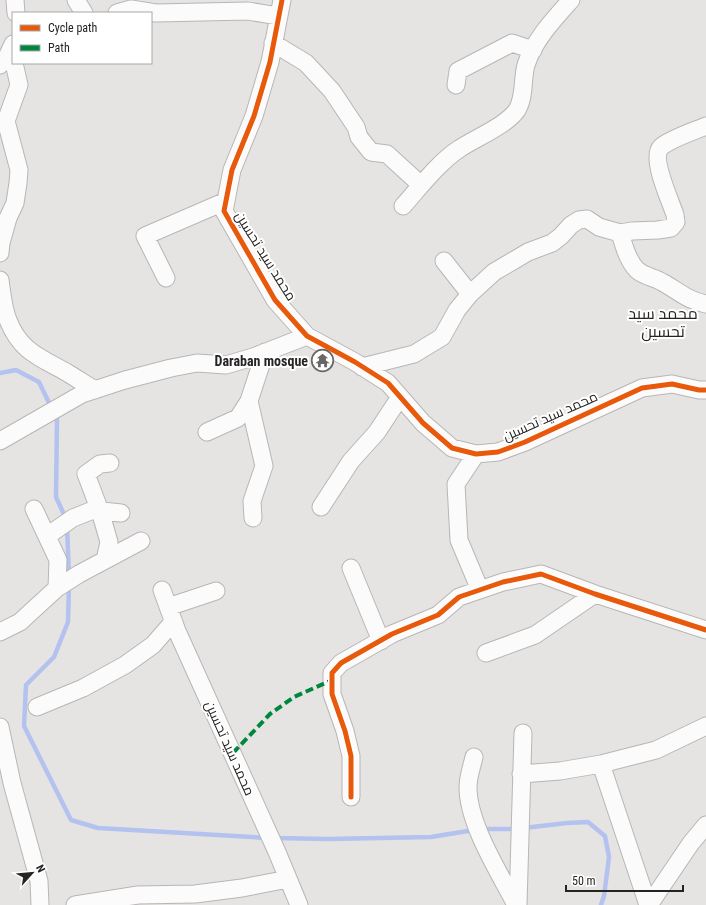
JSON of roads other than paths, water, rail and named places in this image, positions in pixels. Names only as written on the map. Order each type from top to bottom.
[{"type":"street","points":[[15,0],[16,12]]},
{"type":"street","points":[[76,0],[83,12]]},
{"type":"street","points":[[404,206],[432,174],[458,150],[510,118],[518,108],[526,65],[537,42],[551,22],[571,0]]},
{"type":"street","points":[[152,12],[248,11],[280,8]]},
{"type":"street","name":"محمد سید تحسین","points":[[280,8],[270,62],[254,116],[232,170],[224,211],[276,300],[307,336],[388,383],[423,423],[452,448],[476,454],[498,452],[525,442],[642,388],[672,384],[699,390],[706,390]]},
{"type":"street","points":[[120,12],[131,9],[150,12]]},
{"type":"street","points":[[273,44],[306,63],[332,91],[356,127],[359,138],[371,152],[387,154],[422,185]]},
{"type":"street","points":[[456,85],[458,71],[512,44],[533,50]]},
{"type":"street","points":[[0,65],[12,54]]},
{"type":"street","points":[[0,253],[1,243],[8,218],[15,203],[18,184],[18,170],[6,121],[19,85],[15,64]]},
{"type":"street","points":[[362,367],[414,354],[442,337],[457,310],[470,294],[494,272],[528,252],[552,243],[571,225],[579,220],[587,219],[599,227],[620,234],[632,231],[671,228],[676,222],[661,175],[658,158],[660,149],[666,144],[706,126]]},
{"type":"street","points":[[166,278],[144,236],[226,201]]},
{"type":"street","points":[[620,234],[628,257],[637,269],[645,276],[661,281],[680,295],[698,303],[706,304]]},
{"type":"street","points":[[444,261],[470,294]]},
{"type":"street","points":[[0,280],[1,305],[17,338],[34,355],[95,390]]},
{"type":"street","points":[[0,441],[82,394],[172,368],[197,363],[226,365],[307,336]]},
{"type":"street","points":[[207,432],[238,418],[249,401],[265,352]]},
{"type":"street","points":[[321,507],[351,461],[377,432],[400,397]]},
{"type":"street","points":[[249,401],[264,466],[252,501],[253,518]]},
{"type":"street","points":[[476,454],[456,484],[459,540],[480,590]]},
{"type":"street","points":[[105,560],[108,542],[100,510],[86,474],[100,464],[110,463]]},
{"type":"street","points":[[34,509],[58,560],[57,588]]},
{"type":"street","points":[[47,536],[73,518],[92,510],[121,513]]},
{"type":"street","points":[[0,632],[20,622],[57,588],[79,574],[141,541]]},
{"type":"street","points":[[351,568],[381,641]]},
{"type":"street","points":[[351,797],[351,756],[345,731],[332,694],[332,673],[340,663],[392,634],[438,615],[459,597],[503,582],[541,574],[595,594],[706,630]]},
{"type":"street","name":"محمد سید تحسین","points":[[162,590],[171,615],[299,905]]},
{"type":"street","points":[[37,707],[84,688],[125,665],[153,645],[171,615],[216,591]]},
{"type":"street","points":[[486,653],[535,635],[595,594]]},
{"type":"street","points":[[521,774],[560,771],[601,764],[656,750],[706,726]]},
{"type":"street","points":[[0,727],[12,783],[39,881],[40,905]]},
{"type":"street","points":[[517,905],[523,733]]},
{"type":"street","points":[[474,757],[468,786],[472,814],[517,905]]},
{"type":"street","points":[[601,764],[648,905]]},
{"type":"street","points":[[648,905],[691,843],[706,825]]},
{"type":"street","points":[[75,905],[138,895],[195,894],[242,888],[288,879]]},
{"type":"waterway","points":[[0,373],[16,370],[39,382],[51,407]]},
{"type":"waterway","points":[[54,413],[57,419],[56,497],[66,519]]},
{"type":"waterway","points":[[67,526],[69,575]]},
{"type":"waterway","points":[[69,584],[68,622],[54,657],[26,685],[24,726],[71,820],[98,828],[267,838]]},
{"type":"waterway","points":[[524,828],[588,822],[605,836],[609,857],[604,896],[601,905]]},
{"type":"waterway","points":[[482,829],[516,829]]},
{"type":"waterway","points":[[274,838],[328,839],[431,837],[474,830]]},
{"type":"place","name":"Daraban mosque","points":[[323,361]]},
{"type":"district","name":"محمد سید تحسین","points":[[663,322]]}]
